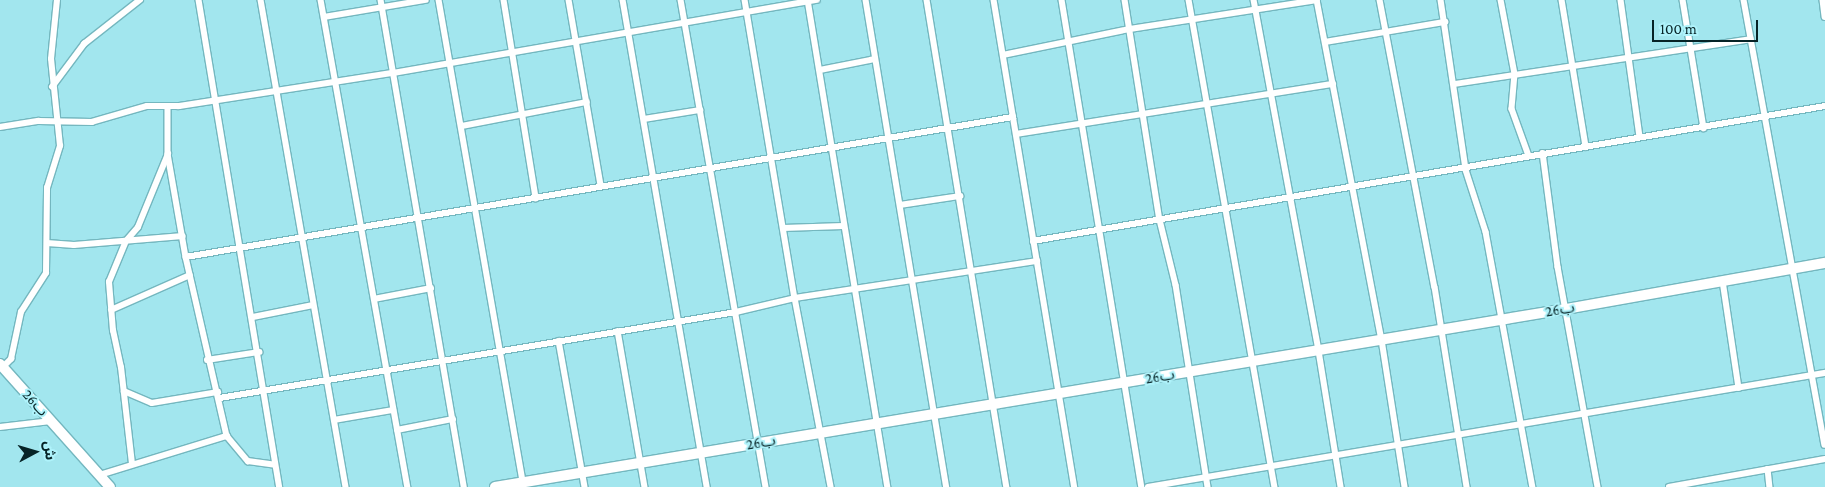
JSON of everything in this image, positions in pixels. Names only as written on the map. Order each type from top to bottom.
[{"type":"highway","name":"26ب","points":[[495,487],[523,485],[760,443],[1255,362],[1825,263]]},
{"type":"highway","name":"26ب","points":[[1,366],[110,487]]},
{"type":"street","points":[[1,366],[11,359],[21,312],[46,273],[47,188],[60,146],[52,87],[57,0]]},
{"type":"street","points":[[52,87],[90,38],[140,0]]},
{"type":"street","points":[[199,0],[280,487]]},
{"type":"street","points":[[261,0],[346,487]]},
{"type":"street","points":[[321,0],[408,487]]},
{"type":"street","points":[[381,0],[464,487]]},
{"type":"street","points":[[324,17],[426,0]]},
{"type":"street","points":[[439,0],[523,485]]},
{"type":"street","points":[[504,0],[536,198]]},
{"type":"street","points":[[569,0],[601,186]]},
{"type":"street","points":[[623,0],[654,178],[676,321],[707,487]]},
{"type":"street","points":[[681,0],[760,443],[766,487]]},
{"type":"street","points":[[744,0],[795,298],[823,433],[831,487]]},
{"type":"street","points":[[0,127],[57,121],[92,122],[147,106],[168,107],[393,73],[628,31],[817,0]]},
{"type":"street","points":[[866,0],[914,280],[946,487]]},
{"type":"street","points":[[927,0],[1007,487]]},
{"type":"street","points":[[994,0],[1075,487]]},
{"type":"street","points":[[1062,0],[1081,123],[1127,382],[1142,487]]},
{"type":"street","points":[[1125,0],[1160,220],[1176,285],[1188,372],[1208,487]]},
{"type":"street","points":[[1190,0],[1205,104],[1255,362],[1275,487]]},
{"type":"street","points":[[1254,0],[1319,351],[1340,487]]},
{"type":"street","points":[[1002,55],[1130,29],[1317,0],[1350,186],[1382,340],[1405,487]]},
{"type":"street","points":[[1380,0],[1412,177],[1443,330],[1467,487]]},
{"type":"street","points":[[1441,0],[1456,84],[1466,170],[1486,232],[1533,487]]},
{"type":"street","points":[[1501,0],[1515,74],[1512,108],[1529,156]]},
{"type":"street","points":[[1562,0],[1570,64],[1586,147]]},
{"type":"street","points":[[1620,0],[1640,137]]},
{"type":"street","points":[[1683,0],[1704,128]]},
{"type":"street","points":[[1744,0],[1825,445]]},
{"type":"street","points":[[1822,0],[1825,16]]},
{"type":"street","points":[[808,1],[888,487]]},
{"type":"street","points":[[1325,42],[1445,22]]},
{"type":"street","points":[[1456,84],[1570,64],[1751,39]]},
{"type":"street","points":[[820,70],[875,59]]},
{"type":"street","points":[[1016,134],[1332,84]]},
{"type":"street","points":[[462,126],[587,102]]},
{"type":"street","points":[[1033,241],[1289,196],[1466,170],[1543,153],[1704,128],[1825,106]]},
{"type":"street","points":[[168,107],[168,154],[182,236],[207,360],[219,395],[227,436],[248,461],[275,465]]},
{"type":"street","points":[[644,119],[700,110]]},
{"type":"street","points":[[186,257],[1013,117]]},
{"type":"street","points":[[1543,153],[1566,309],[1598,487]]},
{"type":"street","points":[[132,464],[124,391],[111,310],[110,282],[126,241],[138,227],[168,154]]},
{"type":"street","points":[[900,205],[960,196]]},
{"type":"street","points":[[783,228],[844,226]]},
{"type":"street","points":[[47,243],[74,245],[182,236]]},
{"type":"street","points":[[124,391],[152,403],[265,392],[443,360],[736,312],[795,298],[1037,261]]},
{"type":"street","points":[[111,310],[190,275]]},
{"type":"street","points":[[1723,281],[1739,388]]},
{"type":"street","points":[[374,299],[430,288]]},
{"type":"street","points":[[253,317],[313,305]]},
{"type":"street","points":[[618,331],[645,487]]},
{"type":"street","points":[[559,341],[585,487]]},
{"type":"street","points":[[207,360],[259,352]]},
{"type":"street","points":[[1148,487],[1584,416],[1825,373]]},
{"type":"street","points":[[334,420],[393,410]]},
{"type":"street","points":[[397,430],[453,419]]},
{"type":"street","points":[[0,427],[51,421]]},
{"type":"street","points":[[100,475],[227,436]]},
{"type":"street","points":[[1669,487],[1706,484],[1768,469],[1825,459]]},
{"type":"street","points":[[1768,469],[1770,487]]}]
